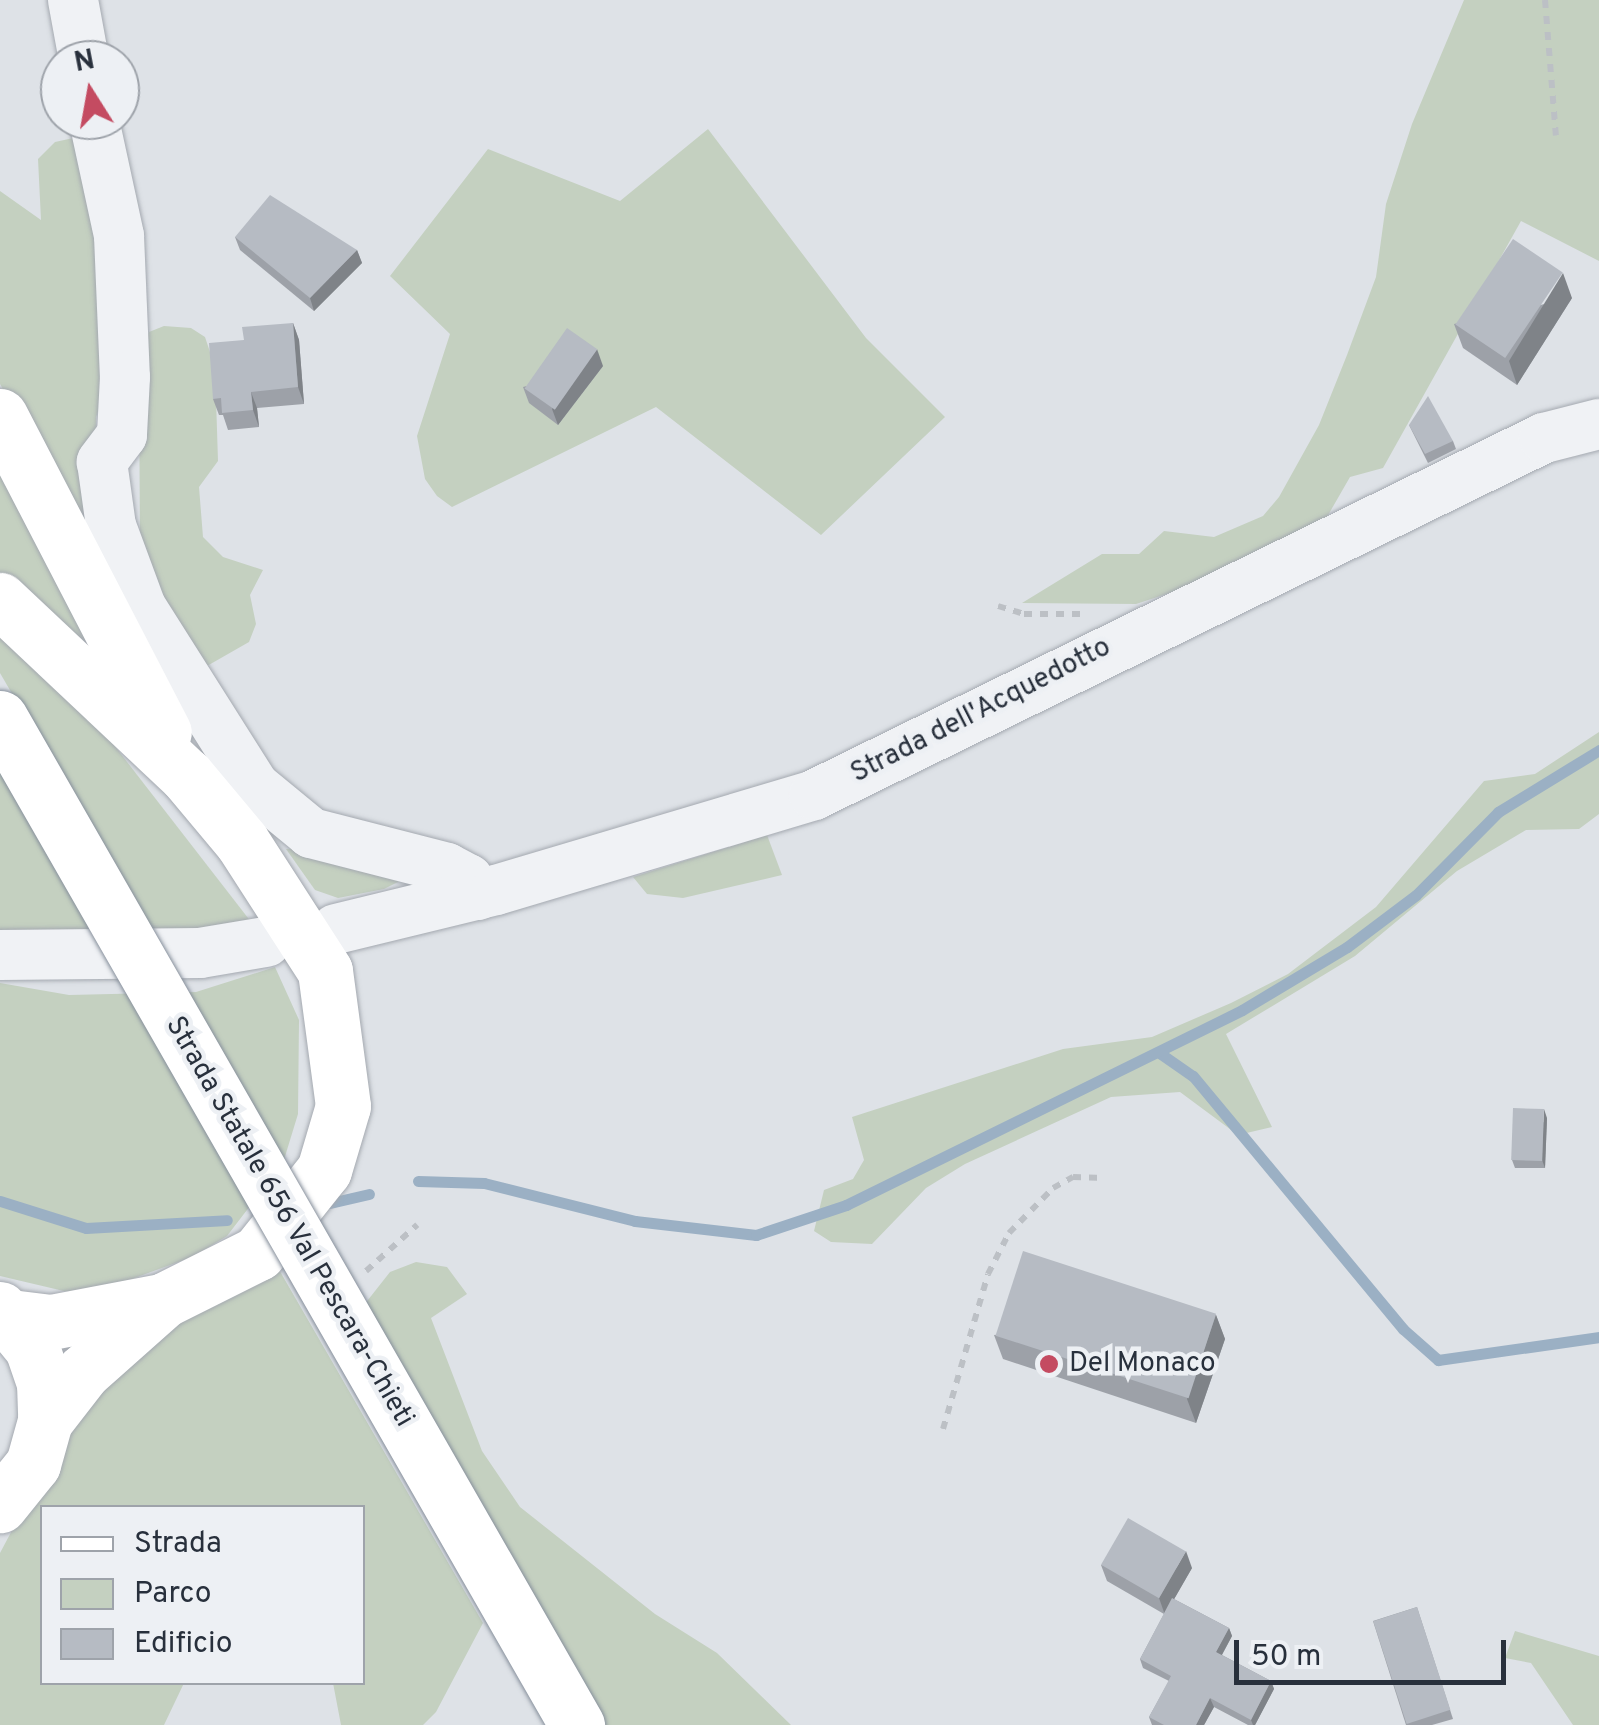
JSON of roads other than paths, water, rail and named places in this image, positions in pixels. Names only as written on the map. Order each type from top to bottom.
[{"type":"main road","points":[[0,416],[186,775]]},
{"type":"main road","points":[[0,600],[186,775],[242,842],[325,971],[343,1106],[324,1170],[258,1253],[164,1300],[82,1372],[45,1421]]},
{"type":"main road","name":"Strada Statale 656 Val Pescara-Chieti","points":[[0,718],[578,1725]]},
{"type":"main road","points":[[5,1313],[51,1322],[164,1300]]},
{"type":"main road","points":[[0,1504],[33,1464],[45,1421],[44,1384],[32,1348],[5,1313]]},
{"type":"street","points":[[74,0],[81,40]]},
{"type":"street","points":[[98,140],[119,236],[126,377],[122,435],[102,462],[112,526],[141,606],[254,786],[311,833],[448,868],[468,879],[478,894]]},
{"type":"street","name":"Strada dell'Acquedotto","points":[[336,930],[478,894],[814,795],[1544,438],[1599,424]]},
{"type":"street","points":[[0,955],[84,958],[266,942]]},
{"type":"waterway","points":[[418,1181],[484,1183],[635,1221],[756,1235],[846,1205],[1242,1010],[1347,947],[1416,895],[1498,812],[1599,750]]},
{"type":"waterway","points":[[1161,1054],[1193,1076],[1403,1329],[1438,1360],[1599,1337]]},
{"type":"waterway","points":[[330,1203],[369,1194]]},
{"type":"waterway","points":[[0,1201],[86,1228],[227,1220]]},
{"type":"place","name":"Del Monaco","points":[[1049,1364]]}]
